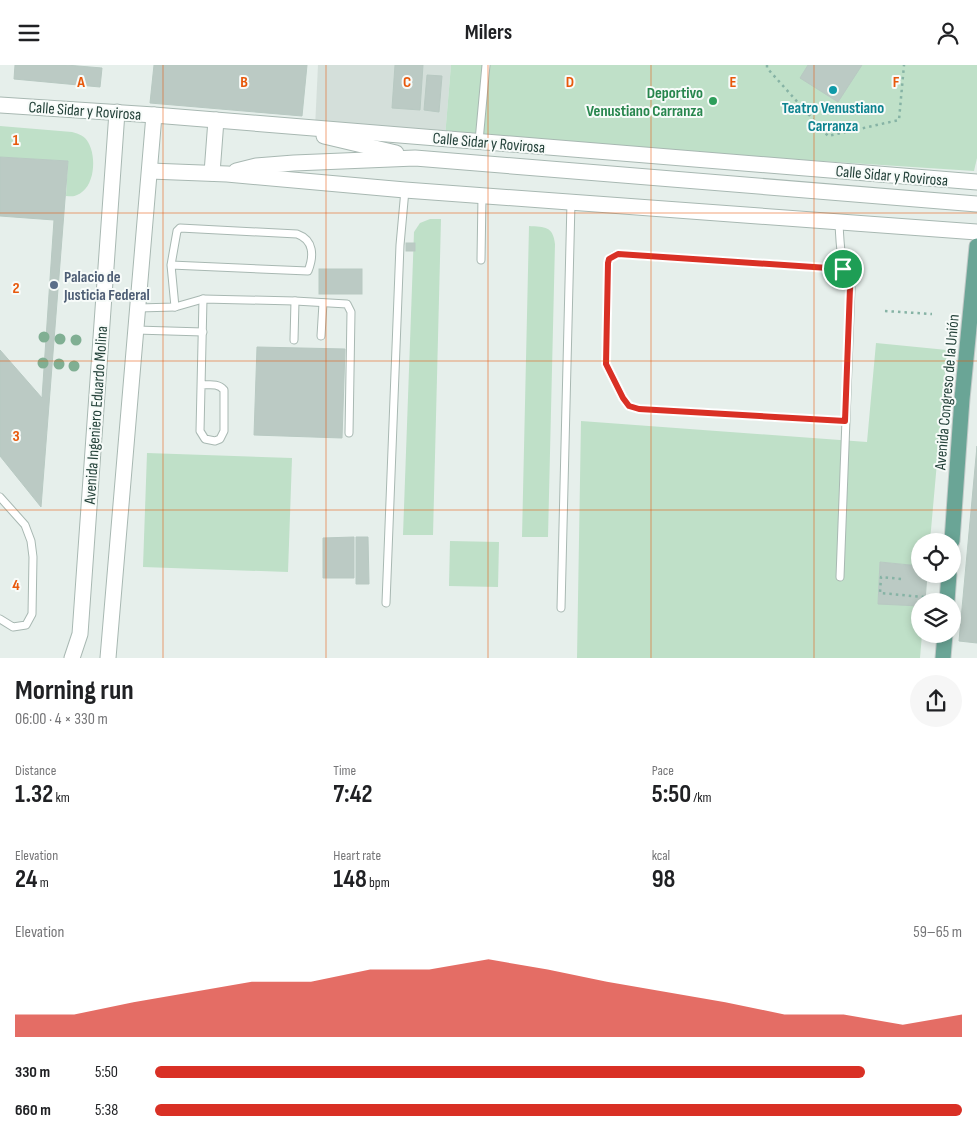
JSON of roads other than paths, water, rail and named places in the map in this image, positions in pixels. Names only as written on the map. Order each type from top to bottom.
[{"type":"main road","name":"Avenida Congreso de la Unión","points":[[953,533],[962,399],[977,246]]},
{"type":"main road","points":[[943,658],[944,643]]},
{"type":"street","name":"Calle Sidar y Rovirosa","points":[[0,105],[117,112],[977,182]]},
{"type":"street","name":"Avenida Ingeniero Eduardo Molina","points":[[72,658],[80,634],[117,112]]},
{"type":"street","name":"Avenida Ingeniero Eduardo Molina","points":[[108,658],[154,115]]},
{"type":"street","points":[[212,173],[216,120]]},
{"type":"street","points":[[276,125],[415,158]]},
{"type":"street","name":"Calle Sidar y Rovirosa","points":[[415,158],[977,204]]},
{"type":"street","points":[[228,174],[256,166],[415,158]]},
{"type":"street","points":[[150,171],[228,174],[482,196],[977,232]]},
{"type":"lane","points":[[479,141],[486,65]]},
{"type":"lane","points":[[386,603],[400,255],[405,190]]},
{"type":"lane","points":[[481,260],[482,196]]},
{"type":"lane","points":[[561,608],[571,202]]},
{"type":"lane","points":[[839,222],[840,253],[843,269],[850,288],[840,577]]},
{"type":"lane","points":[[171,265],[308,271],[311,245],[306,237],[297,234],[180,228],[177,231],[171,265],[175,307]]},
{"type":"lane","points":[[843,269],[618,254],[609,259],[606,364],[623,398],[629,406],[639,409],[845,421]]},
{"type":"lane","points":[[138,308],[175,307],[203,299],[347,304],[352,312],[349,433]]},
{"type":"lane","points":[[202,385],[221,386],[224,390],[224,431],[220,439],[204,439],[201,435],[203,299]]},
{"type":"lane","points":[[294,340],[295,301]]},
{"type":"lane","points":[[321,336],[322,303]]},
{"type":"lane","points":[[136,330],[203,332]]},
{"type":"lane","points":[[0,497],[25,525],[31,541],[33,557],[32,614],[26,625],[13,627],[0,619]]},
{"type":"place","name":"Teatro Venustiano Carranza","points":[[833,90]]},
{"type":"place","name":"Deportivo Venustiano Carranza","points":[[713,101]]},
{"type":"place","name":"Palacio de Justicia Federal","points":[[54,285]]}]
